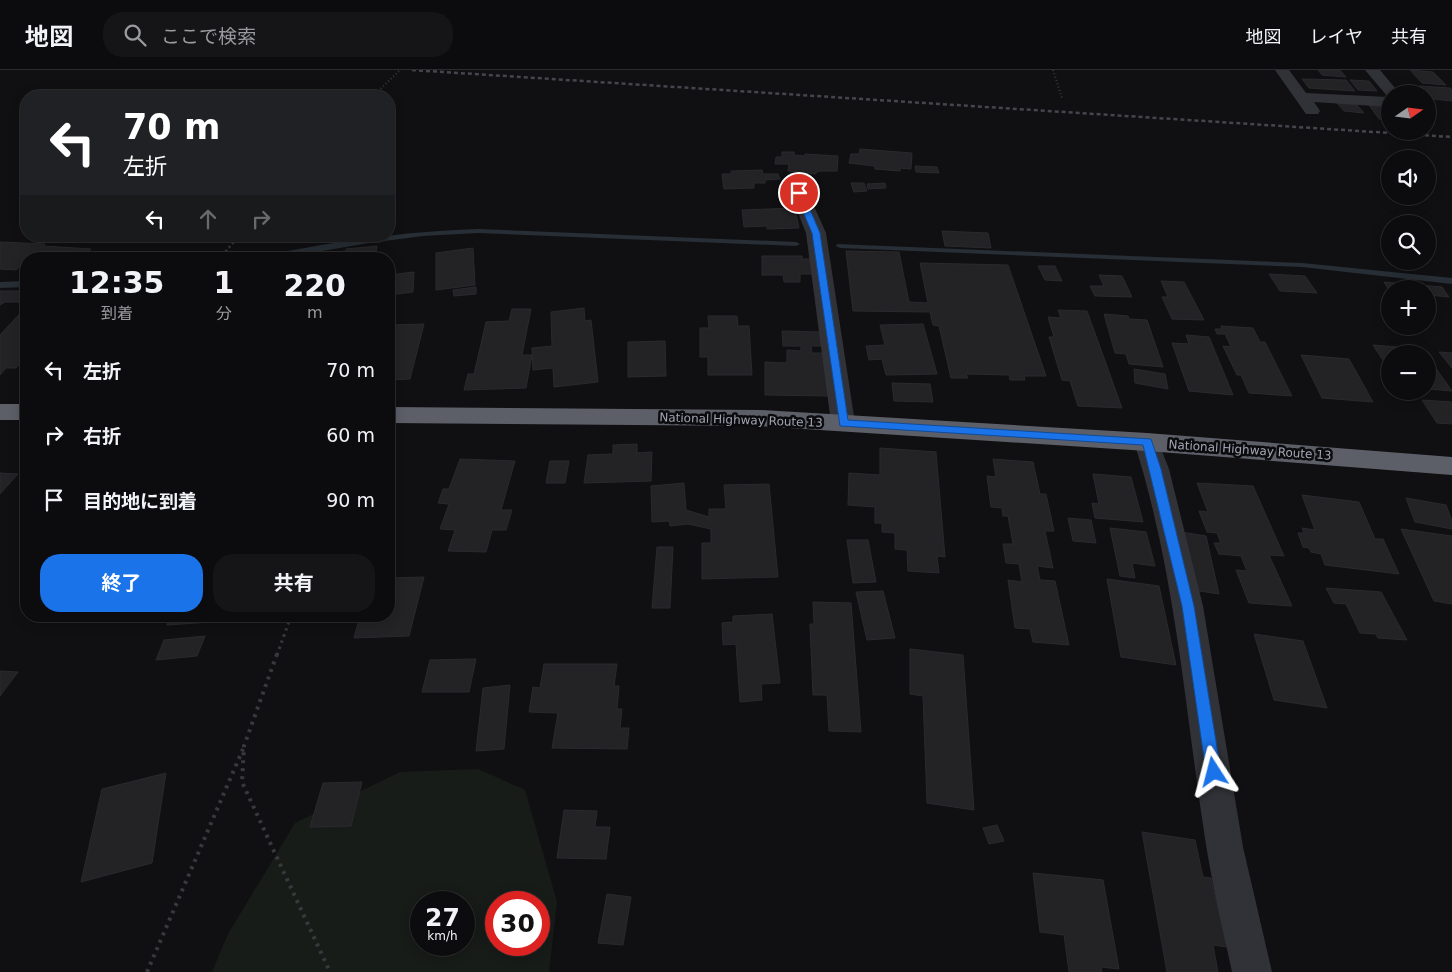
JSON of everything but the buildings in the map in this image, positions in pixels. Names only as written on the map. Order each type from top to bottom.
[{"type":"highway","points":[[0,412],[20,412]]},
{"type":"highway","name":"National Highway Route 13","points":[[395,415],[760,418],[1147,442],[1452,466]]},
{"type":"street","points":[[1282,70],[1317,117]]},
{"type":"street","points":[[1372,70],[1385,85]]},
{"type":"street","points":[[1302,97],[1381,101]]},
{"type":"street","points":[[799,193],[816,233],[843,424]]},
{"type":"street","points":[[1147,442],[1156,469],[1188,606],[1225,847],[1252,972]]},
{"type":"path","points":[[379,90],[400,70]]},
{"type":"path","points":[[1053,70],[1062,98]]},
{"type":"path","points":[[225,252],[234,242]]},
{"type":"path","points":[[148,972],[244,746],[288,622]]},
{"type":"path","points":[[244,746],[242,782],[330,972]]},
{"type":"shaded area","points":[[478,769],[525,790],[557,902],[549,972],[212,972],[228,934],[295,823],[400,772]]},
{"type":"waterway","points":[[395,237],[478,231],[796,244]]},
{"type":"waterway","points":[[299,252],[357,242]]},
{"type":"waterway","points":[[840,246],[1302,265],[1452,281]]},
{"type":"waterway","points":[[0,285],[20,284]]},
{"type":"railway","points":[[412,70],[1452,137]]},
{"type":"route","points":[[799,193],[816,233],[843,424],[1147,442],[1156,469],[1188,606],[1214,772]]}]
